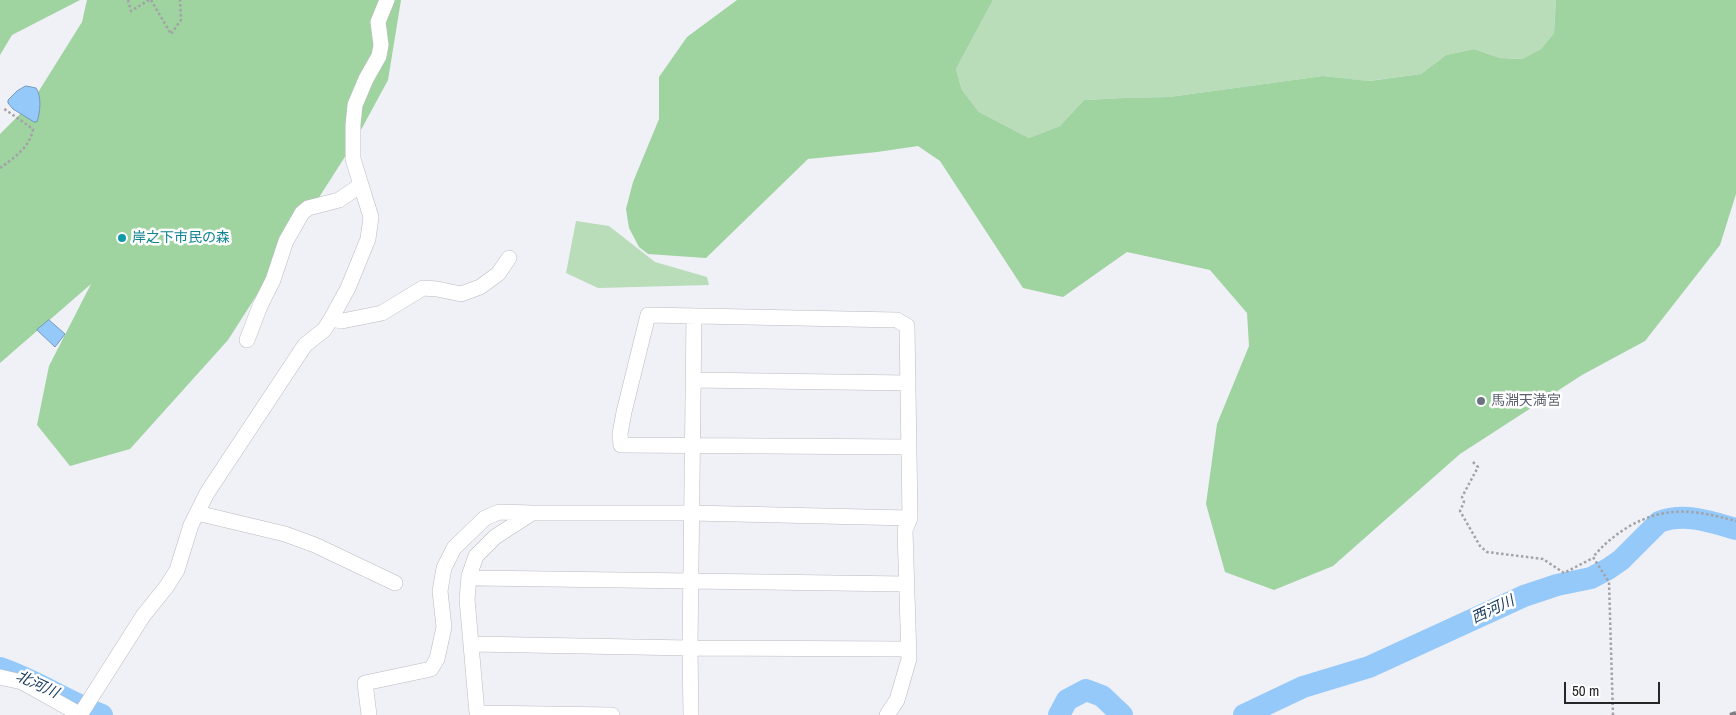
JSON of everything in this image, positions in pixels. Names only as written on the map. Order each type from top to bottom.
[{"type":"street","points":[[0,677],[22,682],[83,710],[143,616],[167,586],[176,570],[191,525],[208,493],[305,345],[324,330],[331,319],[348,288],[368,239],[371,217],[353,159],[352,124],[355,105],[366,78],[379,56],[381,45],[378,22],[387,0]]},
{"type":"street","points":[[246,340],[273,280],[286,241],[302,213],[308,208],[339,200],[361,185]]},
{"type":"street","points":[[331,319],[342,321],[382,313],[423,288],[461,294],[486,283],[498,274],[509,258]]},
{"type":"street","points":[[887,715],[897,700],[908,659],[905,530],[910,518],[909,447],[908,383],[907,326],[897,320],[648,315],[620,434],[621,445],[909,447]]},
{"type":"street","points":[[691,715],[690,648],[694,316]]},
{"type":"street","points":[[693,380],[908,383]]},
{"type":"street","points":[[369,715],[365,683],[431,669],[437,659],[444,627],[440,591],[444,568],[454,548],[485,518],[499,512],[692,513],[910,518]]},
{"type":"street","points":[[197,513],[285,534],[316,545],[395,583]]},
{"type":"street","points":[[532,513],[495,537],[476,556],[469,576],[467,599],[476,713],[612,715]]},
{"type":"street","points":[[469,576],[476,578],[906,584]]},
{"type":"street","points":[[472,644],[908,649]]},
{"type":"path","points":[[128,0],[132,11],[150,0],[171,34],[181,20],[180,0]]},
{"type":"path","points":[[0,168],[21,152],[32,135],[33,129],[3,108]]},
{"type":"path","points":[[1473,462],[1478,467],[1462,497],[1464,502],[1460,511],[1480,546],[1487,552],[1524,555],[1543,559],[1564,573],[1594,557],[1600,549],[1620,532],[1644,518],[1658,514],[1689,512],[1736,521]]},
{"type":"path","points":[[1594,557],[1609,582],[1614,715]]},
{"type":"green space","points":[[0,0],[80,0],[12,35],[0,55]]},
{"type":"green space","name":"岸之下市民の森","points":[[87,0],[401,0],[388,80],[355,141],[228,340],[130,449],[70,466],[37,425],[49,366],[91,284],[0,363],[0,134],[32,102],[82,22]]},
{"type":"green space","points":[[737,0],[993,0],[956,69],[962,90],[979,112],[1029,138],[1060,126],[1084,100],[1169,97],[1323,76],[1369,81],[1421,74],[1446,55],[1474,49],[1500,58],[1522,59],[1541,49],[1554,33],[1556,0],[1736,0],[1736,194],[1720,245],[1645,341],[1582,375],[1460,454],[1333,566],[1274,590],[1225,572],[1206,504],[1217,424],[1249,346],[1247,313],[1210,270],[1127,252],[1063,297],[1023,288],[940,161],[918,146],[808,159],[706,258],[648,254],[639,247],[629,228],[626,209],[633,182],[659,119],[659,77],[687,37]]},
{"type":"green space","points":[[993,0],[1556,0],[1554,33],[1541,49],[1522,59],[1500,58],[1474,49],[1446,55],[1421,74],[1368,81],[1323,76],[1169,97],[1084,100],[1060,126],[1029,138],[979,112],[962,90],[956,69]]},
{"type":"green space","points":[[576,221],[609,226],[655,262],[707,277],[709,285],[598,288],[566,273]]},
{"type":"water","points":[[26,86],[36,88],[38,91],[40,105],[37,122],[13,109],[8,103],[8,100],[17,91]]},
{"type":"water","points":[[49,320],[65,334],[55,347],[37,330]]},
{"type":"waterway","name":"西河川","points":[[1244,715],[1303,687],[1369,667],[1524,596],[1557,585],[1591,578],[1621,560],[1659,522],[1669,519],[1688,518],[1708,521],[1736,529]]},
{"type":"waterway","name":"北河川","points":[[0,668],[26,678],[102,715]]},
{"type":"waterway","name":"西河川","points":[[1059,715],[1067,700],[1086,690],[1102,696],[1122,715]]},
{"type":"railway","points":[[1730,715],[1736,713]]},
{"type":"place","name":"岸之下市民の森","points":[[122,238]]},
{"type":"place","name":"馬淵天満宮","points":[[1481,401]]}]
